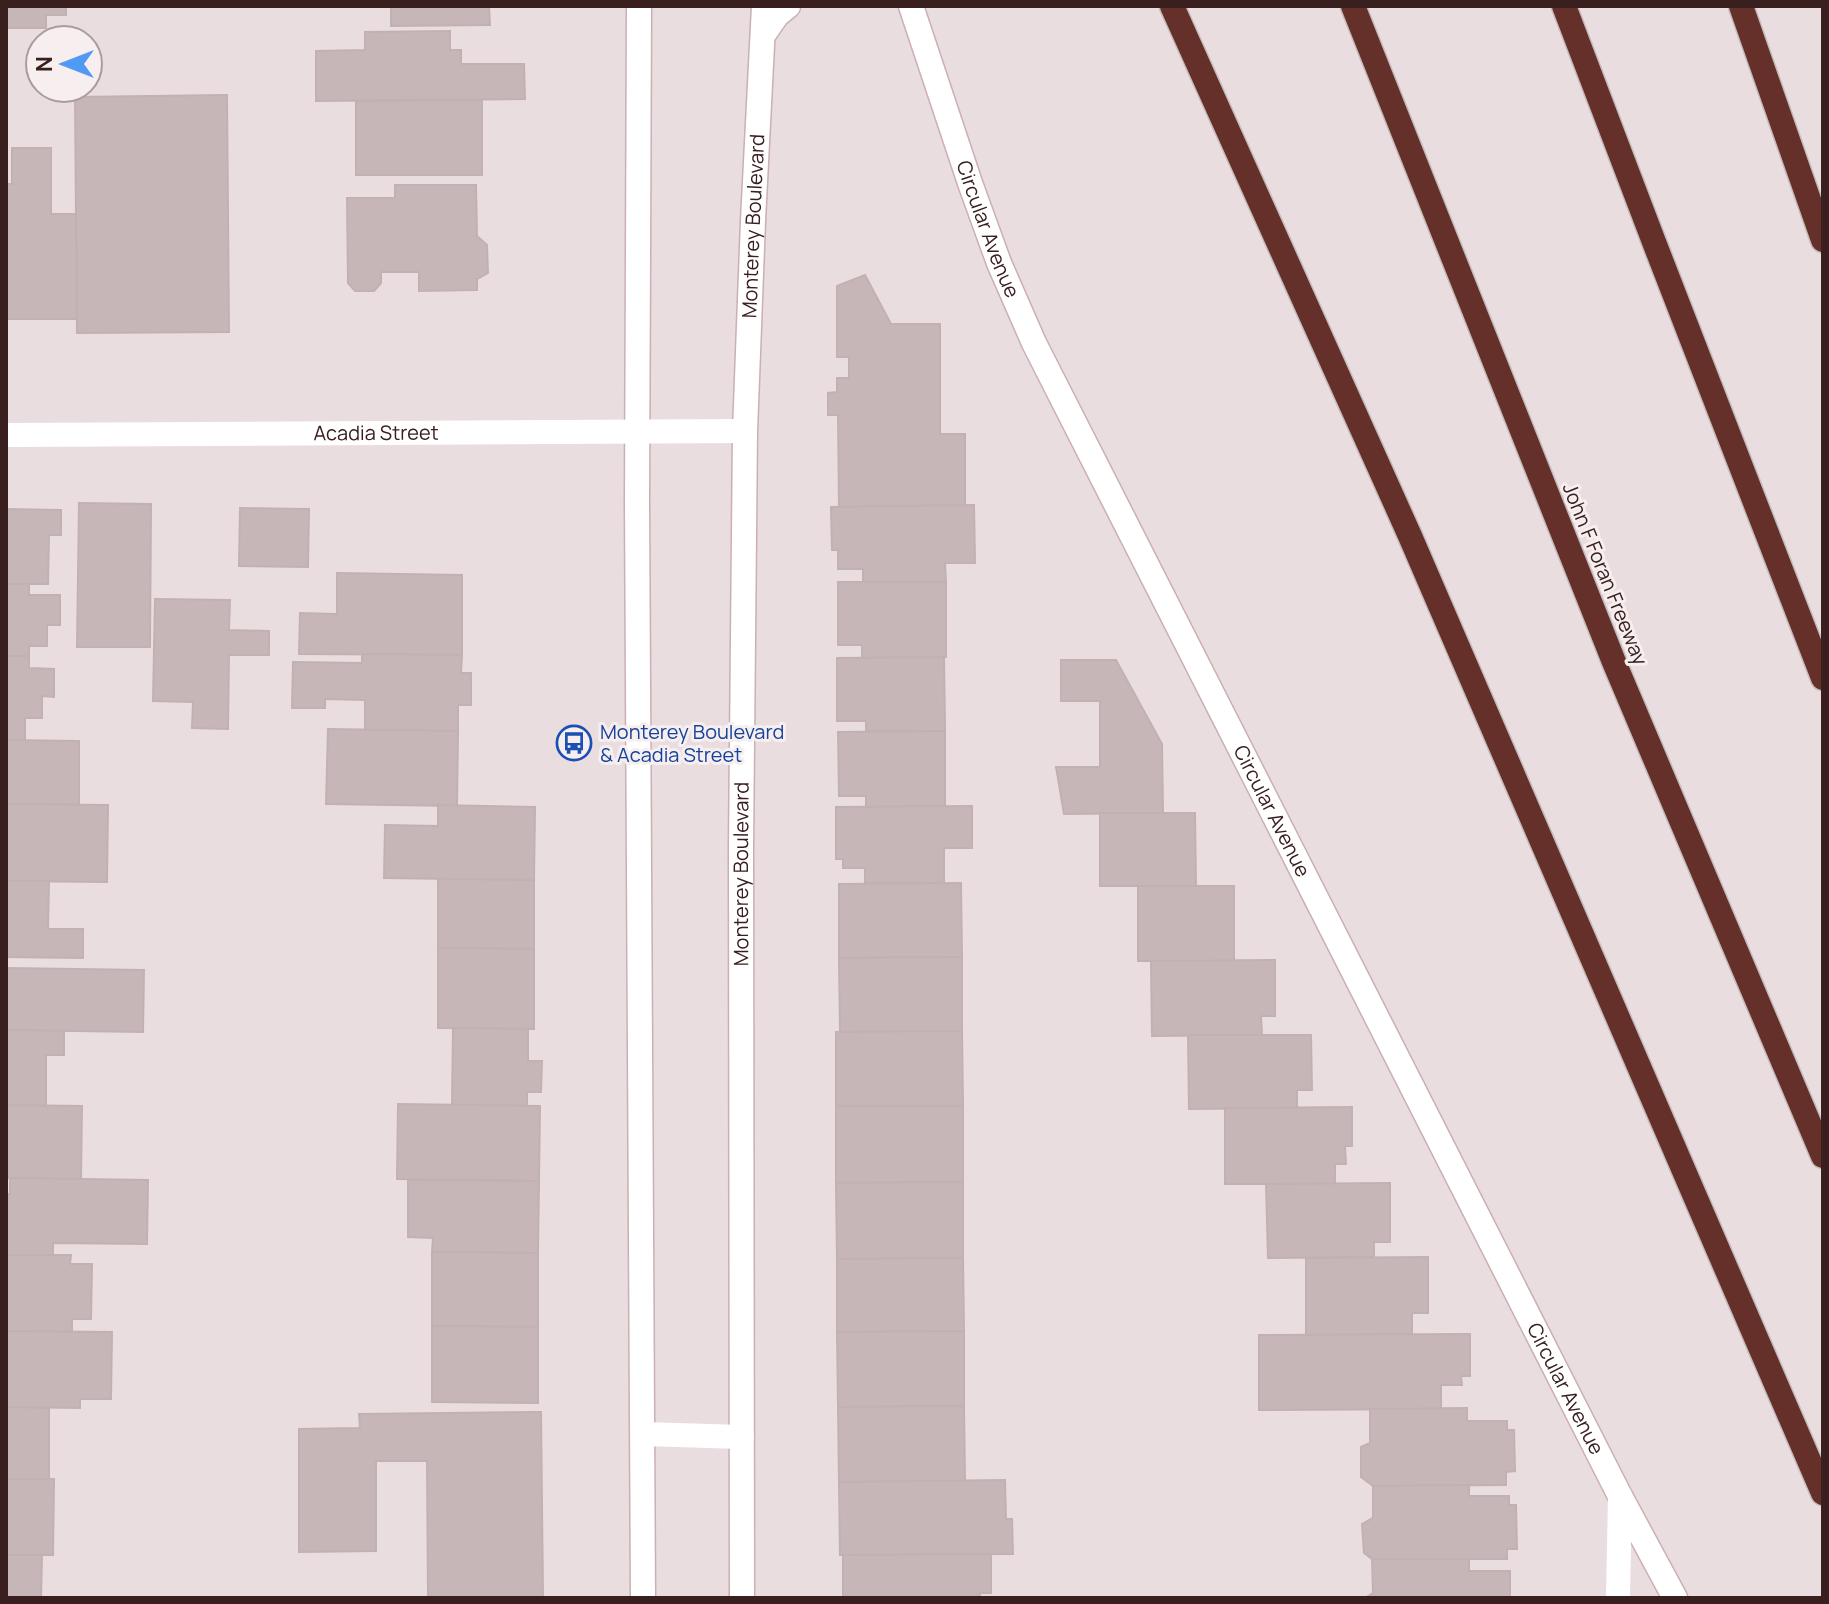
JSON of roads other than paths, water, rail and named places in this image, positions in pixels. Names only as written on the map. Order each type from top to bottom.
[{"type":"highway","points":[[1172,6],[1410,536],[1823,1493]]},
{"type":"highway","name":"John F Foran Freeway","points":[[1353,6],[1614,662],[1823,1156]]},
{"type":"highway","points":[[1564,6],[1823,678]]},
{"type":"highway","points":[[1741,6],[1823,240]]},
{"type":"main road","points":[[639,6],[637,431],[643,1598]]},
{"type":"main road","name":"Monterey Boulevard","points":[[742,1598],[741,847],[745,431],[764,6]]},
{"type":"main road","points":[[763,35],[777,15],[788,6]]},
{"type":"main road","points":[[891,6],[903,15],[924,44]]},
{"type":"main road","name":"Circular Avenue","points":[[911,6],[989,236],[1034,343],[1620,1496],[1675,1598]]},
{"type":"main road","name":"Acadia Street","points":[[6,435],[745,431]]},
{"type":"main road","points":[[643,1434],[742,1437]]},
{"type":"main road","points":[[1618,1598],[1620,1496]]},
{"type":"place","name":"Monterey Boulevard & Acadia Street","points":[[574,743]]}]
